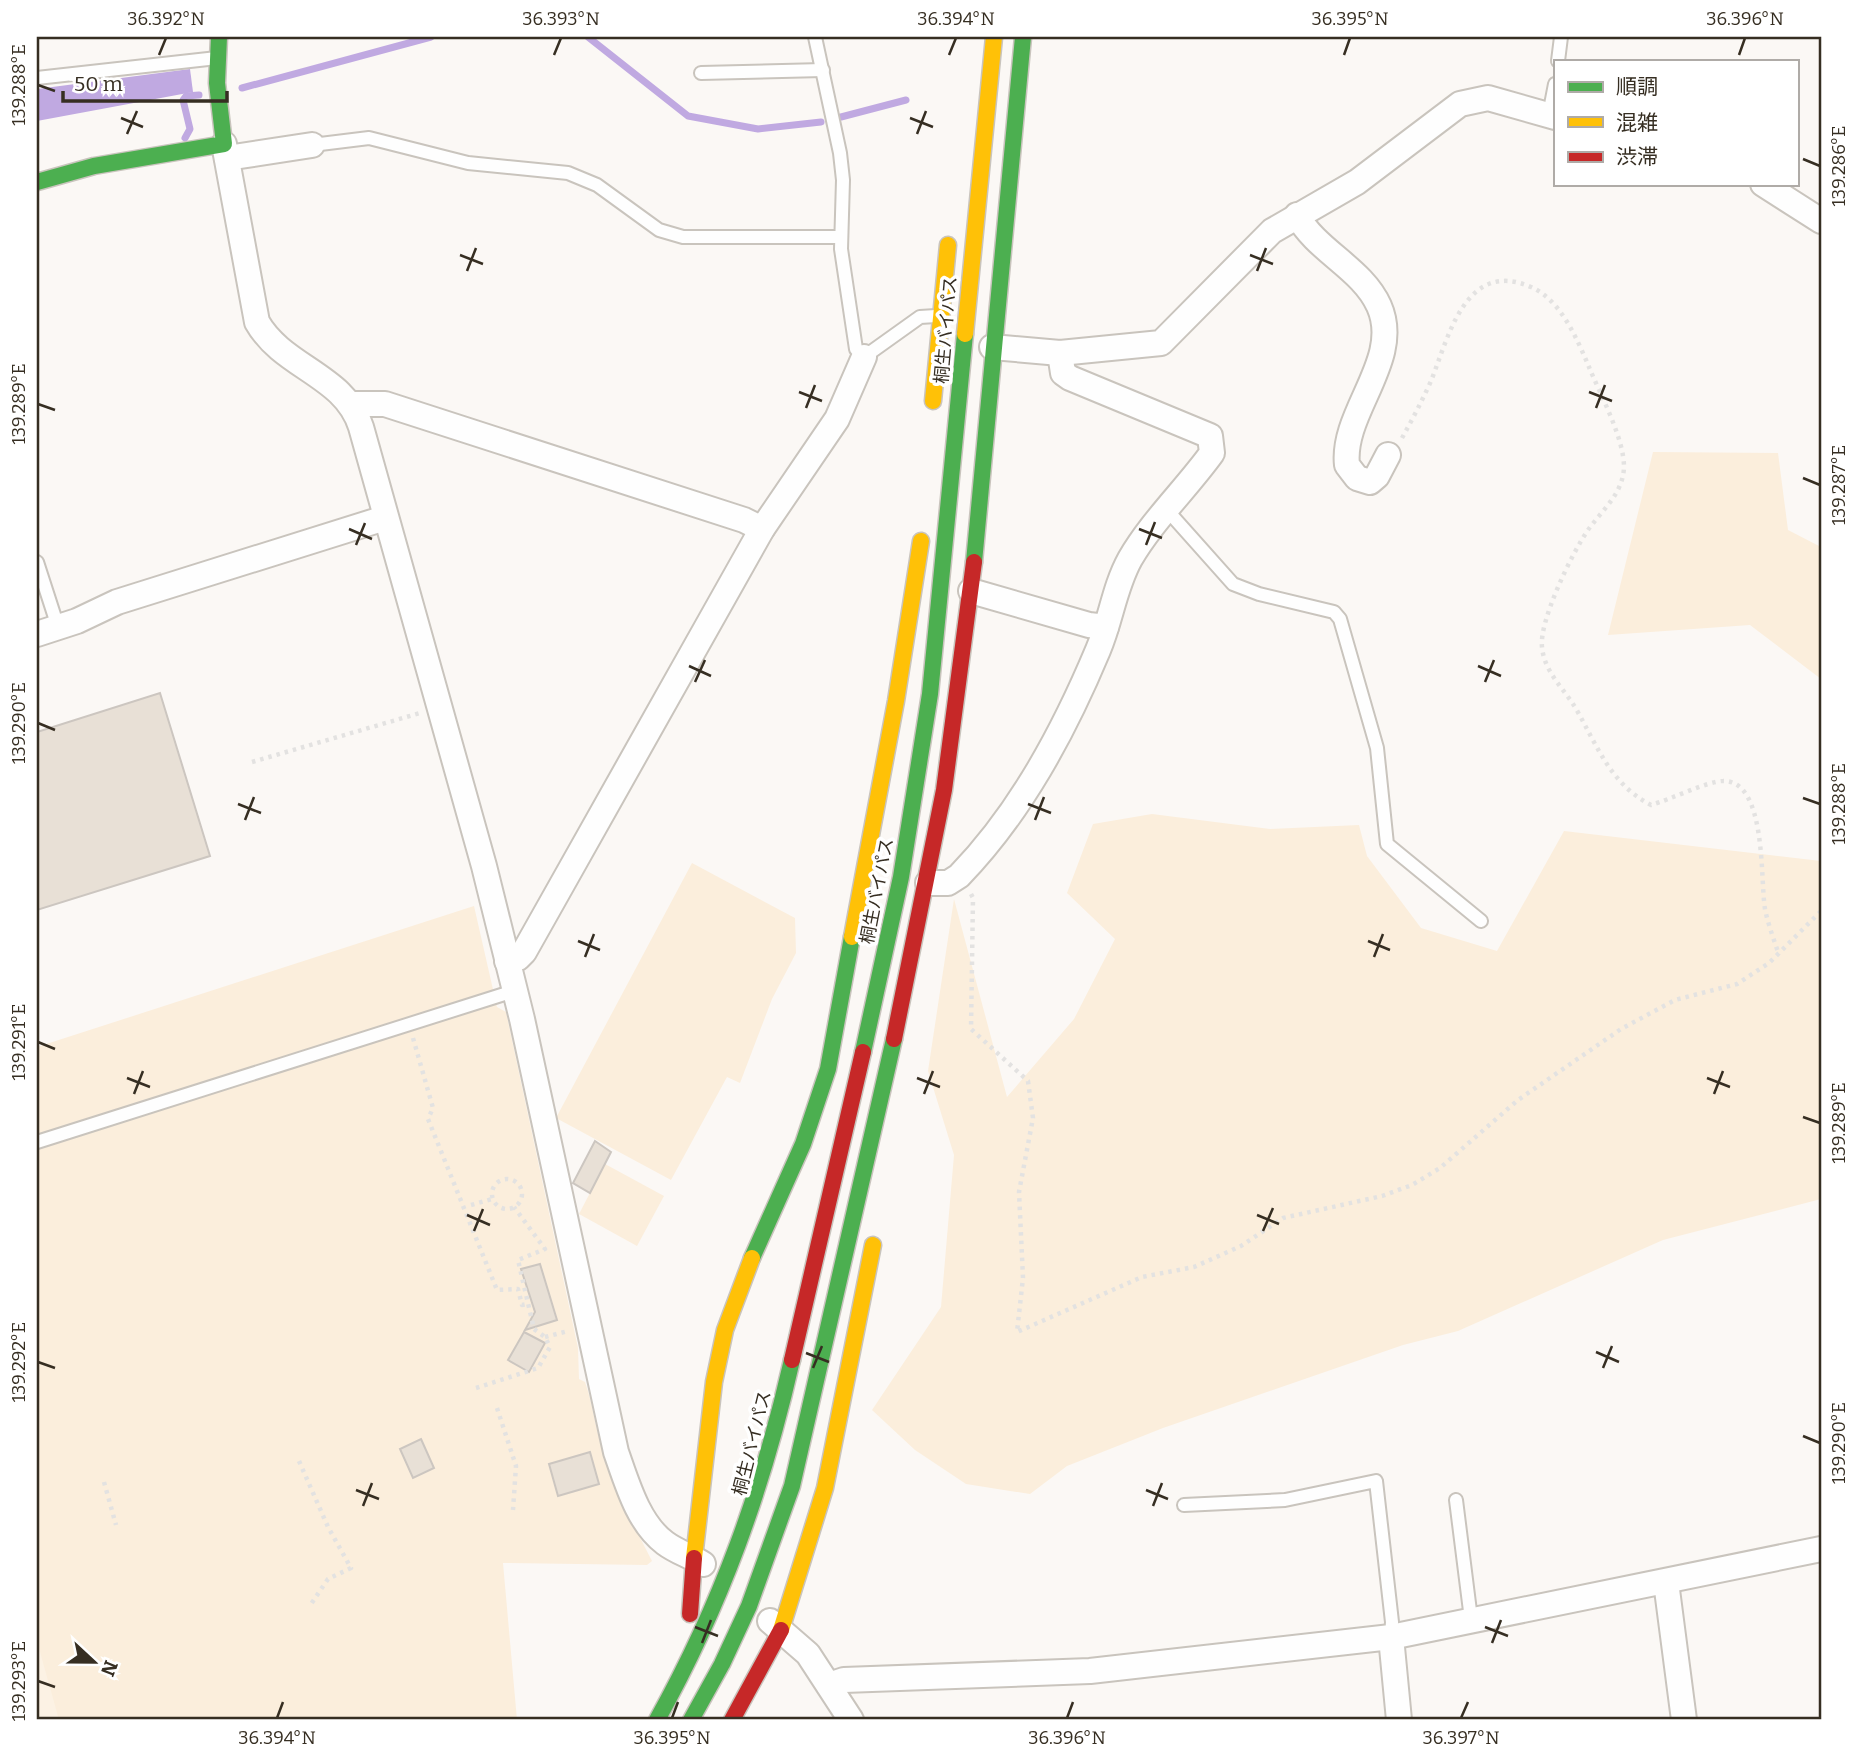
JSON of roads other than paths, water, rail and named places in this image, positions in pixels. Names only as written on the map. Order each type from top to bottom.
[{"type":"main road","points":[[37,182],[94,166],[225,151],[217,83],[219,37]]},
{"type":"main road","points":[[972,88],[987,37]]},
{"type":"main road","name":"桐生バイパス","points":[[657,1720],[704,1634],[738,1556],[756,1505],[777,1426],[901,877],[931,681],[994,37]]},
{"type":"main road","points":[[691,1720],[730,1650],[758,1584],[792,1486],[914,956],[955,722],[971,591],[1023,37]]},
{"type":"main road","points":[[931,422],[939,317],[951,223]]},
{"type":"main road","points":[[690,1614],[702,1563],[714,1379],[725,1330],[756,1249],[803,1144],[828,1069],[893,714],[922,527]]},
{"type":"main road","points":[[901,1083],[911,1032],[914,956]]},
{"type":"main road","points":[[732,1720],[772,1623],[800,1581],[820,1512],[844,1408],[876,1232]]},
{"type":"street","points":[[992,347],[1060,353],[1161,343],[1272,232],[1357,182],[1460,104],[1488,98],[1552,116]]},
{"type":"street","points":[[312,145],[225,151],[257,322],[277,349],[340,390],[352,404],[361,427],[507,961],[617,1452],[631,1491],[650,1528],[664,1543],[702,1563]]},
{"type":"street","points":[[1766,186],[1821,221]]},
{"type":"street","points":[[1297,215],[1304,229],[1353,273],[1378,303],[1384,338],[1348,445],[1347,465],[1357,478],[1370,482],[1377,476],[1388,455]]},
{"type":"street","points":[[928,883],[948,883],[959,876],[1007,817],[1042,766],[1099,648],[1113,597],[1130,559],[1212,453],[1210,436],[1070,378],[1063,373],[1060,353]]},
{"type":"street","points":[[507,961],[518,958],[524,952],[762,529],[837,419],[864,357]]},
{"type":"street","points":[[352,404],[385,404],[744,520],[762,529]]},
{"type":"street","points":[[47,631],[117,602],[385,518]]},
{"type":"street","points":[[971,591],[1089,625],[1106,626]]},
{"type":"street","points":[[830,1685],[844,1679],[1090,1671],[1391,1637],[1821,1549]]},
{"type":"street","points":[[1666,1582],[1684,1720]]},
{"type":"street","points":[[772,1623],[808,1654],[850,1720]]},
{"type":"street","points":[[1391,1637],[1399,1720]]},
{"type":"lane","points":[[815,37],[844,180],[840,236],[856,349],[864,357],[920,317],[939,317]]},
{"type":"lane","points":[[1558,60],[1561,37]]},
{"type":"lane","points":[[37,78],[217,58]]},
{"type":"lane","points":[[701,73],[822,70]]},
{"type":"lane","points":[[1552,116],[1554,94]]},
{"type":"lane","points":[[312,145],[369,138],[468,163],[568,173],[597,185],[659,230],[683,237],[840,236]]},
{"type":"lane","points":[[1167,510],[1233,584],[1259,594],[1334,612],[1340,619],[1377,748],[1387,844],[1481,922]]},
{"type":"lane","points":[[37,562],[47,631]]},
{"type":"lane","points":[[37,1142],[514,991]]},
{"type":"lane","points":[[1184,1505],[1284,1500],[1376,1481],[1391,1637]]},
{"type":"lane","points":[[1456,1500],[1471,1619]]},
{"type":"waterway","points":[[242,88],[431,37]]},
{"type":"waterway","points":[[588,37],[688,116],[758,129],[821,122]]},
{"type":"waterway","points":[[185,138],[190,129],[183,100],[186,96],[199,95]]},
{"type":"waterway","points":[[841,117],[906,100]]}]
